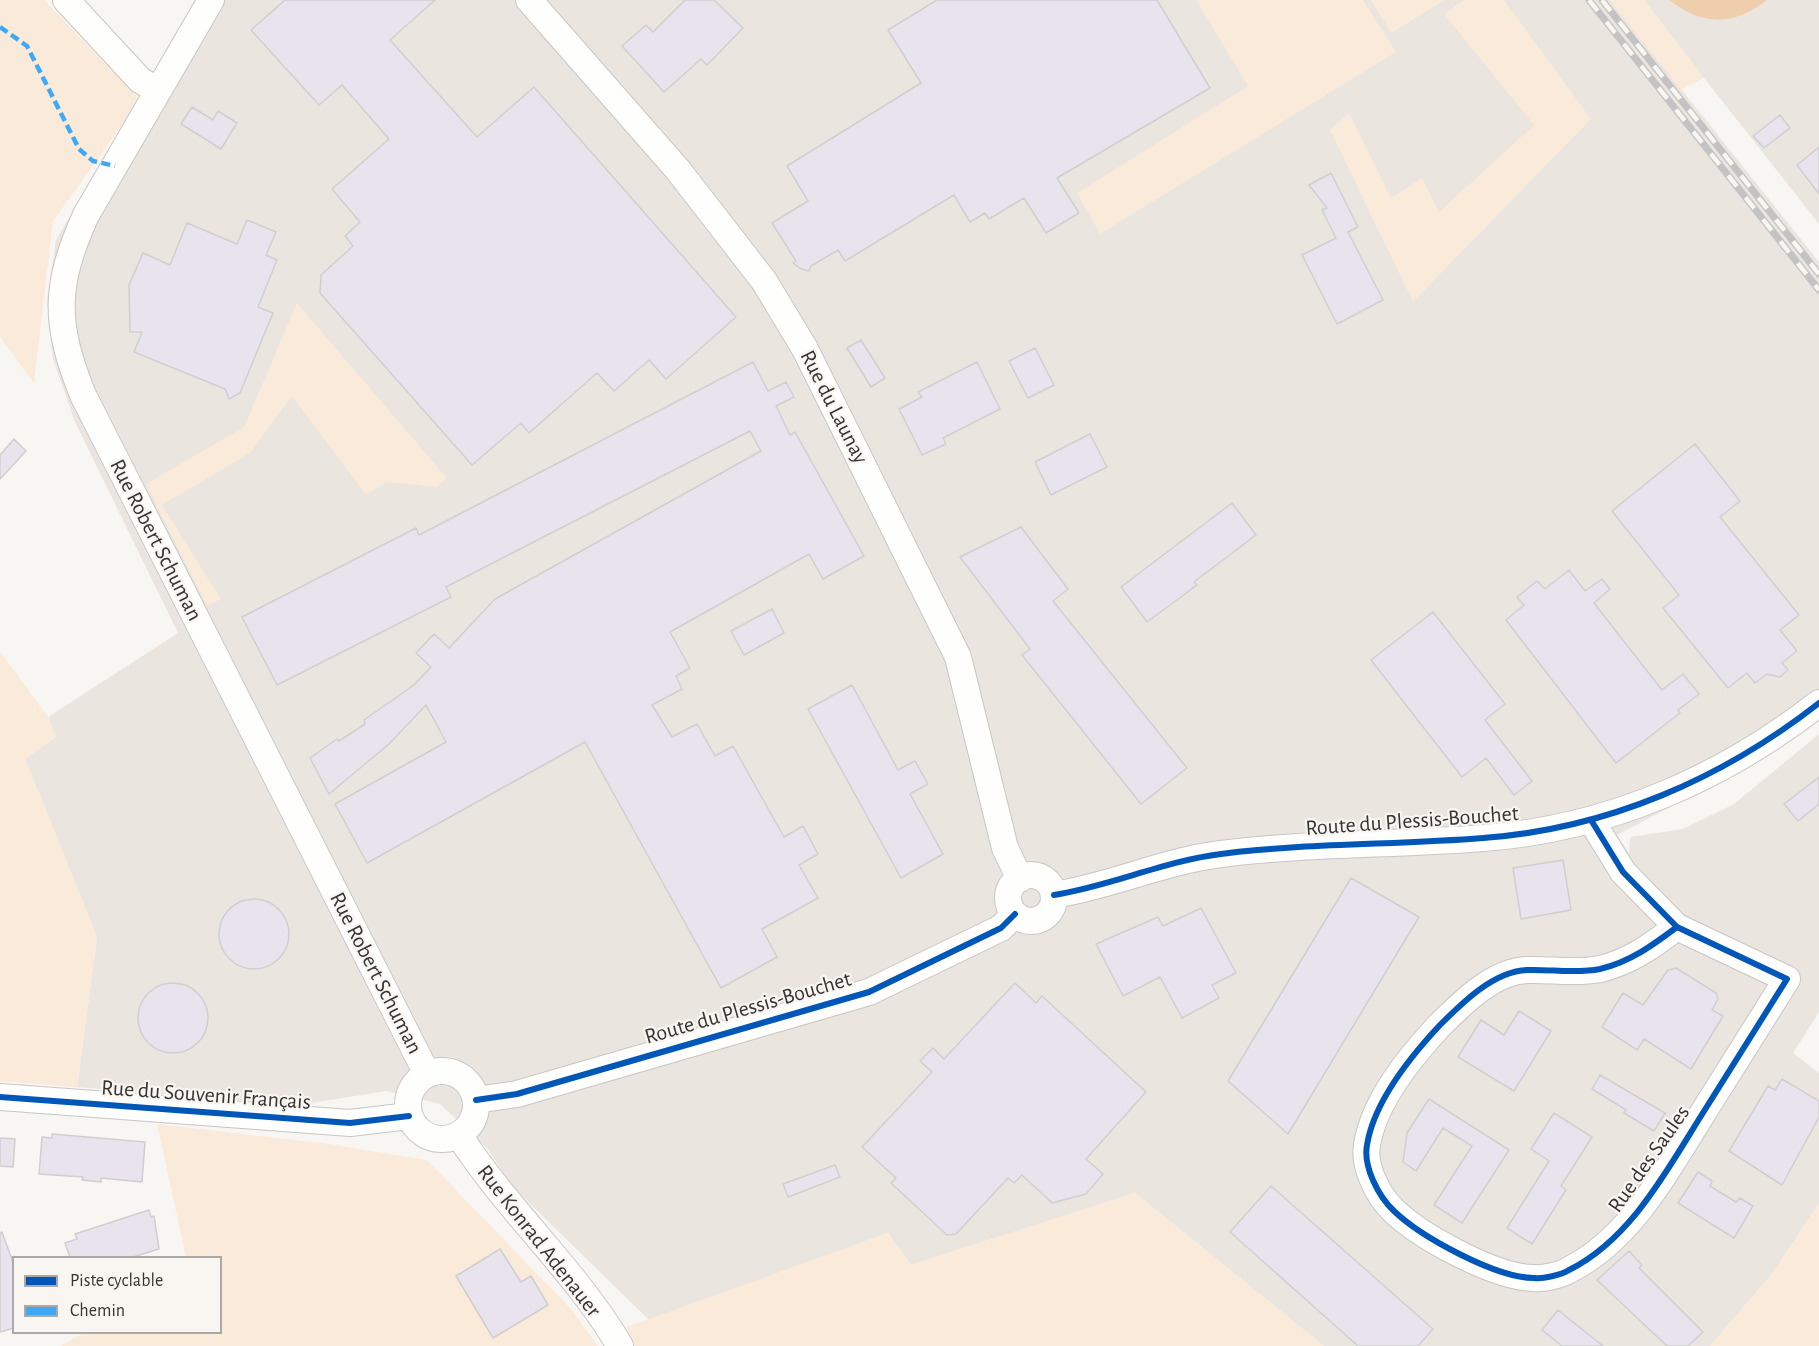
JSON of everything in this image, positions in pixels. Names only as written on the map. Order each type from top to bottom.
[{"type":"street","points":[[66,0],[140,80],[158,91]]},
{"type":"street","name":"Rue Robert Schuman","points":[[211,0],[86,215],[70,251],[61,309],[62,333],[70,364],[83,395],[427,1074]]},
{"type":"street","name":"Rue du Launay","points":[[529,0],[678,170],[764,281],[806,349],[958,657],[1005,848],[1020,879]]},
{"type":"street","name":"Route du Plessis-Bouchet","points":[[1054,895],[1098,886],[1158,866],[1218,855],[1286,847],[1486,838],[1591,820],[1661,797],[1704,778],[1749,754],[1819,704]]},
{"type":"street","name":"Rue des Saules","points":[[1591,820],[1623,872],[1677,927],[1787,979],[1678,1153],[1628,1224],[1598,1251],[1568,1271],[1534,1278],[1503,1272],[1462,1255],[1428,1237],[1392,1210],[1373,1181],[1366,1147],[1377,1112],[1408,1064],[1441,1025],[1480,990],[1503,975],[1525,970],[1560,973],[1606,967],[1644,952],[1677,927]]},
{"type":"street","points":[[1027,876],[1041,878],[1047,882],[1054,895],[1052,909],[1042,919],[1028,921],[1015,914],[1008,895],[1014,883],[1027,876]]},
{"type":"street","name":"Route du Plessis-Bouchet","points":[[476,1100],[517,1094],[869,992],[1000,928],[1015,914]]},
{"type":"street","points":[[445,1071],[454,1073],[469,1083],[476,1100],[473,1120],[459,1135],[450,1139],[430,1138],[421,1132],[409,1116],[408,1107],[412,1088],[427,1074],[445,1071]]},
{"type":"street","name":"Rue du Souvenir Français","points":[[0,1097],[350,1123],[409,1116]]},
{"type":"street","name":"Rue Konrad Adenauer","points":[[459,1135],[476,1162],[585,1297],[620,1346]]},
{"type":"shaded area","points":[[0,0],[44,0],[140,100],[53,221],[34,383],[0,337]]},
{"type":"shaded area","points":[[197,0],[1371,0],[1392,32],[1444,0],[1610,0],[1819,262],[1819,716],[1750,765],[1617,835],[1629,853],[1630,837],[1683,829],[1734,804],[1819,734],[1819,1012],[1793,1053],[1819,1073],[1819,1203],[1772,1274],[1710,1346],[1324,1346],[1135,1193],[911,1265],[888,1233],[649,1320],[511,1185],[487,1148],[440,1104],[386,1091],[299,1105],[77,1087],[97,937],[25,759],[56,737],[48,717],[178,633],[75,422],[53,359],[47,300],[56,240]]},
{"type":"shaded area","points":[[1196,0],[1363,0],[1396,52],[1100,234],[1077,193],[1248,86]]},
{"type":"shaded area","points":[[1371,0],[1444,0],[1391,32]]},
{"type":"shaded area","points":[[1464,0],[1504,0],[1591,119],[1413,302],[1330,130],[1349,113],[1391,198],[1422,178],[1439,212],[1534,125],[1444,14]]},
{"type":"shaded area","points":[[1610,0],[1644,0],[1704,78],[1681,90]]},
{"type":"shaded area","points":[[1644,0],[1819,0],[1819,224],[1704,78]]},
{"type":"shaded area","points":[[1669,0],[1767,0],[1742,15],[1718,20],[1694,15]]},
{"type":"shaded area","points":[[297,303],[447,478],[437,487],[387,482],[366,495],[292,396],[250,453],[162,505],[221,599],[207,606],[146,484],[244,427]]},
{"type":"shaded area","points":[[0,651],[48,717],[56,737],[25,759],[97,937],[77,1087],[0,1081]]},
{"type":"shaded area","points":[[157,1124],[329,1144],[427,1160],[570,1308],[598,1346],[61,1346],[82,1334],[222,1334],[222,1256],[186,1256]]},
{"type":"shaded area","points":[[1135,1193],[1324,1346],[635,1346],[621,1329],[888,1233],[911,1265]]},
{"type":"shaded area","points":[[1819,1203],[1819,1346],[1710,1346],[1772,1274]]},
{"type":"building","points":[[285,0],[435,0],[390,40],[477,137],[534,87],[736,317],[666,379],[649,360],[614,391],[597,373],[529,433],[521,423],[472,465],[320,293],[321,275],[353,246],[345,236],[360,222],[332,189],[389,139],[342,85],[319,105],[251,30]]},
{"type":"building","points":[[685,0],[714,0],[743,28],[707,65],[701,59],[664,92],[622,46],[646,25],[653,32]]},
{"type":"building","points":[[937,0],[1157,0],[1210,88],[1057,178],[1079,213],[1046,233],[1024,198],[989,219],[985,213],[970,222],[954,195],[845,261],[838,250],[811,266],[809,271],[801,269],[793,263],[796,261],[772,223],[808,201],[787,166],[921,83],[888,30]]},
{"type":"building","points":[[192,107],[213,120],[218,111],[237,123],[221,149],[181,124]]},
{"type":"building","points":[[1780,115],[1790,128],[1764,148],[1753,136]]},
{"type":"building","points":[[1819,147],[1819,194],[1797,165]]},
{"type":"building","points":[[1331,173],[1358,227],[1348,232],[1383,300],[1337,324],[1302,255],[1336,238],[1322,210],[1327,208],[1309,185]]},
{"type":"building","points":[[247,220],[276,232],[266,255],[277,260],[258,307],[273,313],[240,393],[229,399],[225,389],[134,352],[142,332],[130,332],[129,285],[143,253],[170,265],[187,223],[237,244]]},
{"type":"building","points":[[861,340],[885,378],[871,387],[847,348]]},
{"type":"building","points":[[1035,348],[1054,385],[1028,398],[1009,361]]},
{"type":"building","points":[[753,362],[768,391],[786,382],[794,397],[776,406],[790,435],[795,432],[864,556],[823,579],[809,554],[670,632],[690,668],[676,676],[682,689],[652,705],[672,737],[697,724],[715,756],[733,746],[784,837],[803,826],[818,854],[799,865],[818,898],[762,929],[777,957],[721,988],[585,742],[367,863],[335,804],[446,742],[426,705],[389,744],[329,794],[310,758],[337,739],[339,741],[365,724],[364,720],[414,685],[431,667],[416,653],[434,634],[449,648],[495,599],[761,451],[750,431],[446,587],[451,597],[277,685],[242,617],[416,528],[419,535]]},
{"type":"building","points":[[977,362],[1000,409],[943,438],[946,444],[922,455],[899,409],[922,397],[918,392]]},
{"type":"building","points":[[1090,434],[1107,467],[1051,495],[1035,462]]},
{"type":"building","points":[[14,439],[26,451],[0,479],[0,455]]},
{"type":"building","points":[[1695,444],[1740,501],[1720,517],[1799,615],[1780,630],[1797,651],[1782,663],[1788,670],[1780,677],[1767,674],[1755,683],[1747,673],[1728,688],[1663,608],[1679,595],[1612,511]]},
{"type":"building","points":[[1232,503],[1256,535],[1194,582],[1197,585],[1147,622],[1121,587]]},
{"type":"building","points":[[1021,527],[1068,589],[1053,601],[1187,768],[1141,804],[1022,655],[1030,649],[960,557]]},
{"type":"building","points":[[1569,570],[1585,591],[1602,579],[1610,589],[1594,603],[1662,690],[1683,674],[1699,694],[1678,710],[1680,713],[1616,763],[1506,620],[1524,605],[1517,597],[1537,581],[1545,589]]},
{"type":"building","points":[[772,609],[784,633],[744,655],[731,631]]},
{"type":"building","points":[[1433,612],[1505,704],[1485,720],[1532,781],[1514,795],[1486,758],[1462,777],[1371,660]]},
{"type":"building","points":[[852,685],[898,770],[915,761],[928,784],[910,794],[943,854],[901,878],[808,709]]},
{"type":"building","points":[[1819,777],[1819,804],[1798,821],[1784,804]]},
{"type":"building","points":[[1563,860],[1571,910],[1521,919],[1513,868]]},
{"type":"building","points":[[1351,878],[1419,917],[1288,1134],[1228,1081]]},
{"type":"building","points":[[254,899],[267,902],[279,909],[286,921],[289,934],[286,947],[279,959],[267,966],[254,969],[241,966],[229,959],[222,947],[219,934],[222,921],[229,909],[241,902]]},
{"type":"building","points":[[1201,908],[1236,973],[1212,985],[1219,998],[1182,1018],[1160,977],[1123,996],[1096,944],[1158,917],[1163,926]]},
{"type":"building","points":[[1676,968],[1716,993],[1718,999],[1712,1010],[1723,1016],[1691,1069],[1644,1039],[1637,1050],[1602,1027],[1623,993],[1643,1005],[1668,970]]},
{"type":"building","points":[[173,983],[186,986],[198,993],[205,1005],[208,1018],[205,1031],[198,1043],[186,1050],[173,1053],[160,1050],[148,1043],[141,1031],[138,1018],[141,1005],[148,993],[160,986]]},
{"type":"building","points":[[1015,983],[1036,1003],[1042,996],[1146,1092],[1086,1159],[1103,1174],[1086,1194],[1052,1203],[1022,1175],[1014,1183],[1008,1178],[956,1234],[947,1235],[891,1183],[896,1178],[862,1147],[932,1072],[920,1061],[933,1048],[944,1059]]},
{"type":"building","points":[[1519,1011],[1551,1031],[1514,1091],[1458,1057],[1481,1020],[1504,1035]]},
{"type":"building","points":[[1600,1075],[1665,1113],[1654,1131],[1624,1113],[1626,1110],[1592,1089]]},
{"type":"building","points":[[1782,1079],[1819,1101],[1819,1117],[1782,1185],[1729,1151],[1768,1086],[1775,1090]]},
{"type":"building","points":[[1429,1099],[1509,1150],[1462,1223],[1434,1205],[1472,1146],[1443,1128],[1416,1171],[1403,1162],[1407,1133]]},
{"type":"building","points":[[1554,1113],[1592,1137],[1561,1186],[1566,1190],[1532,1244],[1507,1228],[1549,1161],[1531,1149]]},
{"type":"building","points":[[52,1134],[145,1142],[142,1182],[101,1178],[101,1182],[82,1180],[83,1177],[39,1174],[42,1137],[52,1138]]},
{"type":"building","points":[[0,1138],[15,1139],[13,1167],[0,1166]]},
{"type":"building","points":[[835,1165],[840,1177],[788,1197],[783,1184]]},
{"type":"building","points":[[1698,1172],[1712,1181],[1710,1186],[1736,1202],[1740,1198],[1753,1206],[1734,1238],[1678,1203]]},
{"type":"building","points":[[1271,1186],[1433,1329],[1418,1346],[1358,1346],[1230,1232]]},
{"type":"building","points":[[149,1210],[151,1217],[154,1216],[159,1249],[136,1256],[70,1256],[65,1243],[77,1239],[75,1234]]},
{"type":"building","points":[[2,1232],[12,1260],[12,1329],[0,1332],[0,1233]]},
{"type":"building","points":[[500,1249],[521,1282],[531,1276],[548,1305],[493,1338],[456,1276]]},
{"type":"building","points":[[1629,1251],[1642,1265],[1639,1268],[1703,1332],[1688,1346],[1667,1346],[1597,1280]]},
{"type":"building","points":[[1558,1310],[1603,1346],[1562,1346],[1542,1330]]},
{"type":"railway","points":[[1589,0],[1819,290]]},
{"type":"railway","points":[[1602,0],[1819,274]]},
{"type":"marked path","points":[[0,27],[27,46],[79,149],[93,161],[115,166]]},
{"type":"cycle path","points":[[1054,895],[1096,886],[1179,862],[1221,854],[1286,848],[1483,838],[1529,833],[1574,824],[1661,796],[1703,777],[1743,755],[1819,703]]},
{"type":"cycle path","points":[[1591,820],[1623,872],[1677,927],[1650,946],[1611,966],[1581,971],[1527,970],[1515,972],[1491,982],[1458,1007],[1406,1065],[1377,1112],[1367,1145],[1367,1162],[1377,1189],[1388,1205],[1406,1221],[1440,1244],[1480,1264],[1518,1276],[1538,1278],[1561,1274],[1592,1256],[1612,1239],[1648,1199],[1787,979],[1677,927]]},
{"type":"cycle path","points":[[476,1100],[517,1094],[869,992],[1001,928],[1015,914]]},
{"type":"cycle path","points":[[0,1097],[350,1123],[409,1116]]}]
